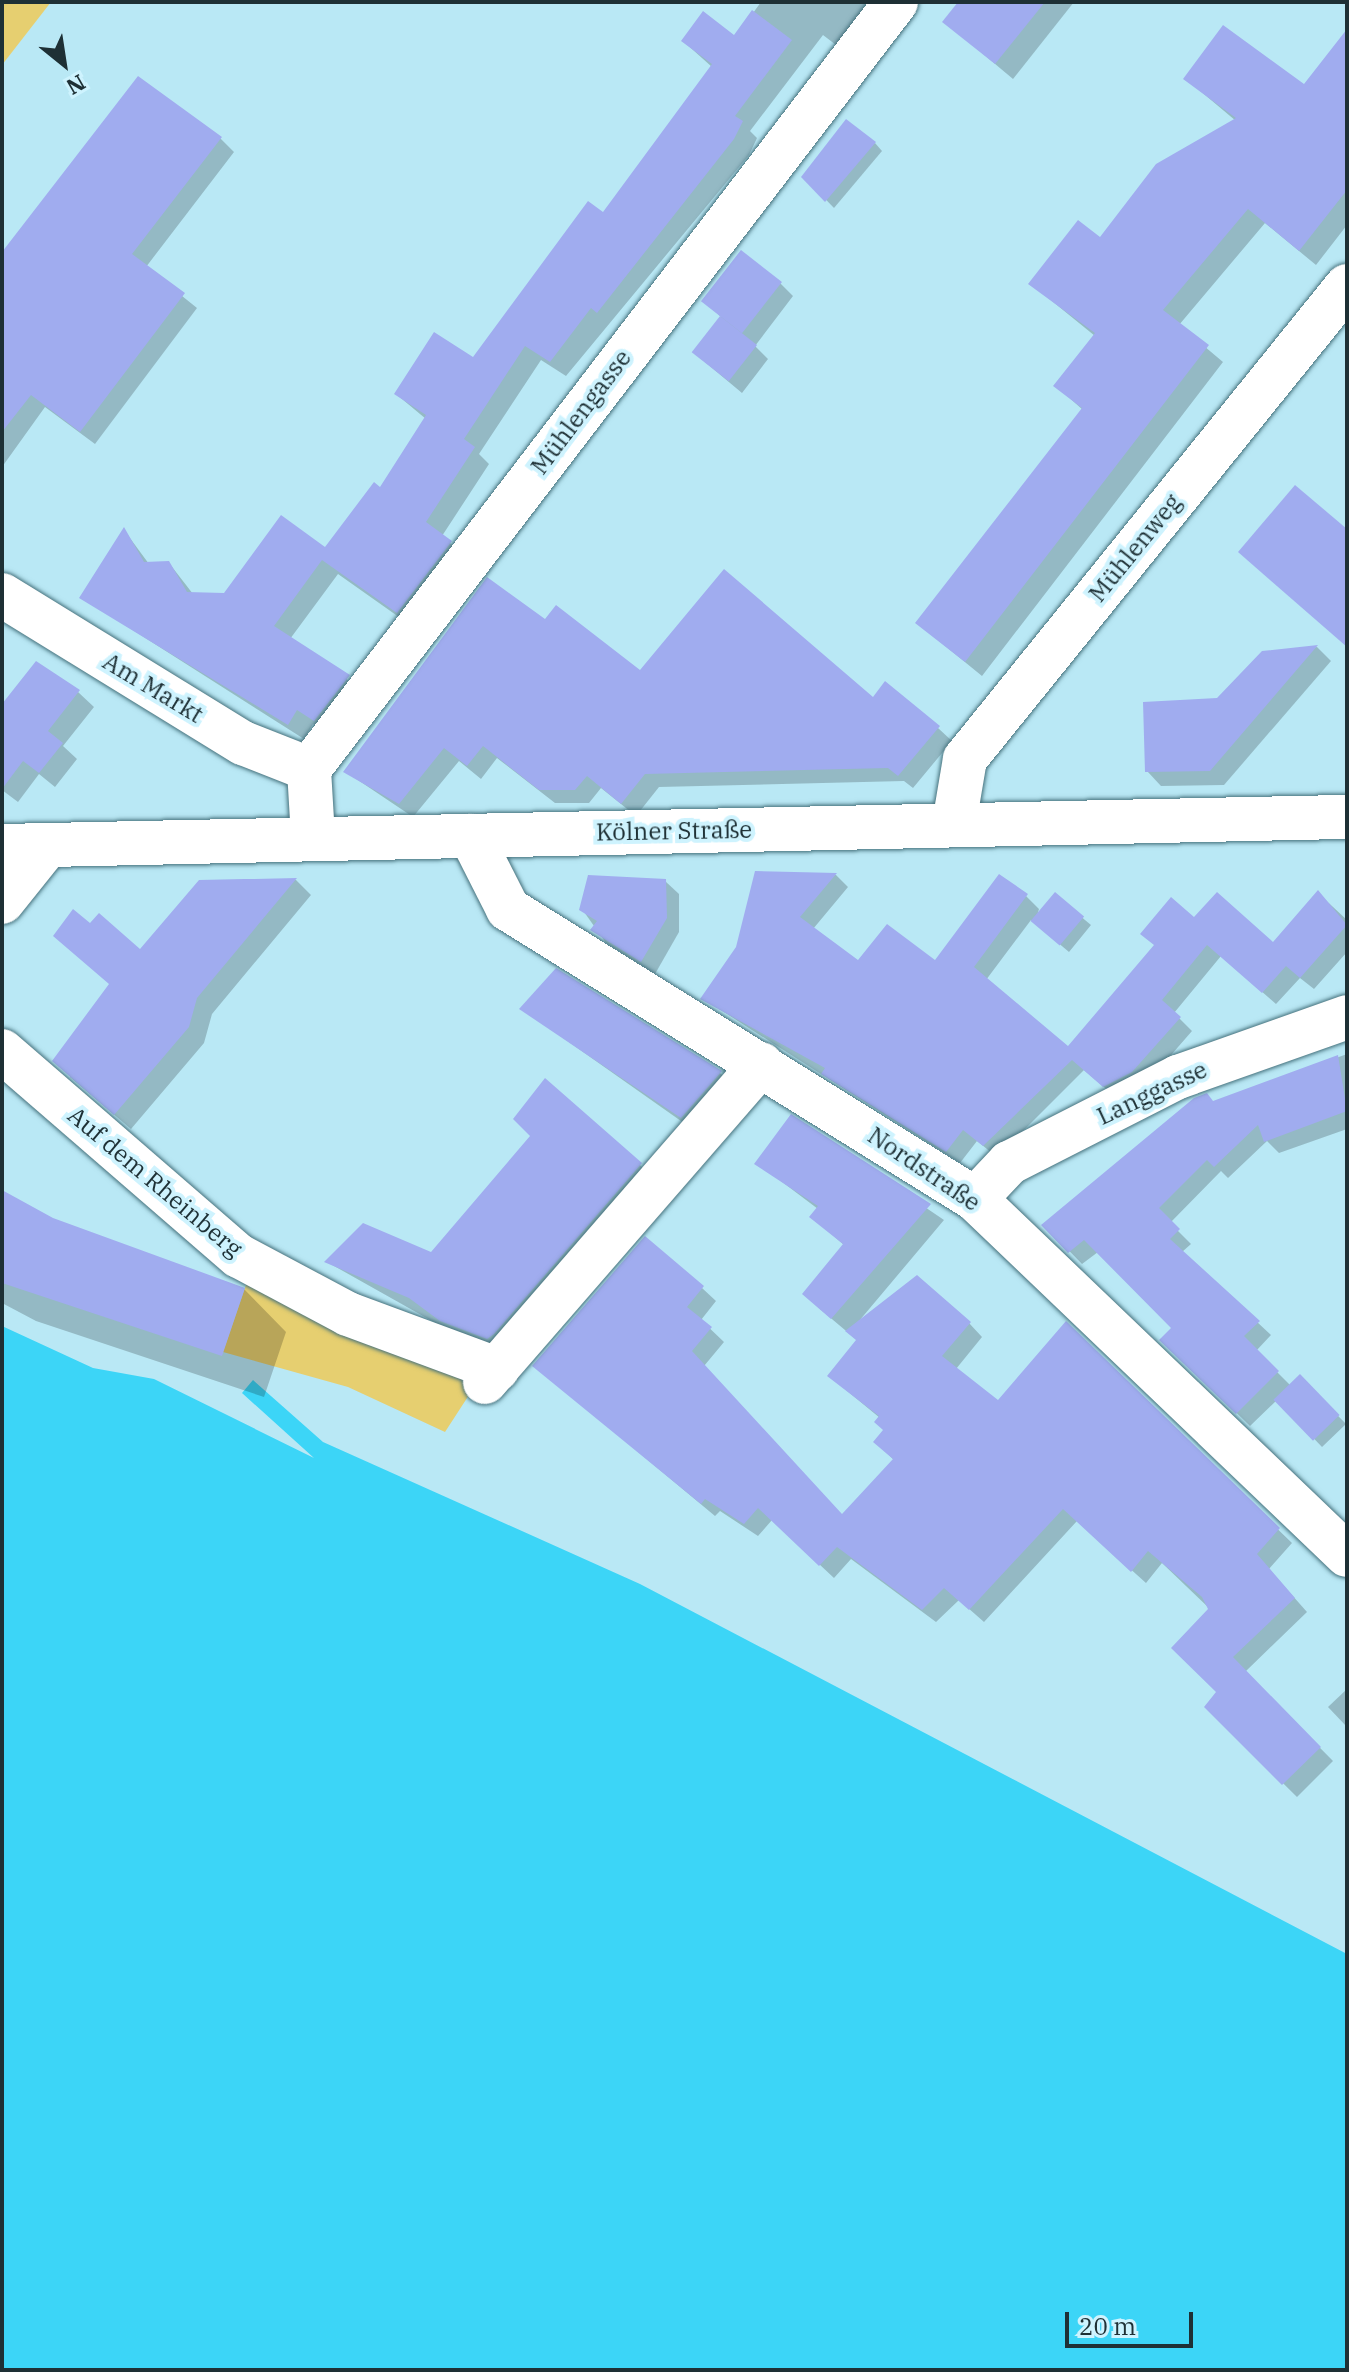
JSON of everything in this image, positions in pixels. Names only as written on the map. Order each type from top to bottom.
[{"type":"street","name":"Mühlengasse","points":[[309,769],[896,2]]},
{"type":"street","name":"Mühlenweg","points":[[954,824],[965,759],[1347,286]]},
{"type":"street","name":"Am Markt","points":[[2,595],[243,743],[309,769]]},
{"type":"street","points":[[309,769],[313,837]]},
{"type":"street","name":"Kölner Straße","points":[[2,846],[1347,817]]},
{"type":"street","name":"Nordstraße","points":[[471,836],[508,909],[975,1199],[1347,1555]]},
{"type":"street","points":[[2,902],[46,847]]},
{"type":"street","name":"Langgasse","points":[[975,1199],[1009,1163],[1178,1077],[1347,1017]]},
{"type":"street","name":"Auf dem Rheinberg","points":[[2,1051],[239,1256],[348,1314],[491,1375],[761,1064]]},
{"type":"shaded area","points":[[2,2],[51,2],[2,65]]},
{"type":"shaded area","points":[[248,1279],[482,1375],[445,1432],[348,1387],[223,1352]]},
{"type":"water","points":[[2,1326],[93,1368],[154,1379],[314,1458],[242,1393],[253,1380],[323,1442],[640,1584],[1347,1954],[1347,2370],[2,2370]]},
{"type":"building","points":[[958,2],[1045,2],[995,64],[942,22]]},
{"type":"building","points":[[752,10],[792,40],[735,116],[743,121],[734,139],[597,313],[591,308],[550,362],[525,346],[464,439],[475,447],[426,522],[452,541],[397,613],[322,560],[274,626],[350,675],[314,721],[297,710],[288,725],[79,598],[124,527],[144,562],[169,561],[187,592],[224,593],[281,515],[325,547],[374,482],[380,487],[426,415],[394,394],[434,332],[473,357],[588,201],[603,212],[712,64],[681,41],[703,11],[734,35]]},
{"type":"building","points":[[1223,25],[1304,84],[1347,29],[1347,190],[1299,251],[1248,209],[1163,310],[1209,345],[965,662],[915,623],[1082,408],[1053,386],[1095,333],[1028,284],[1078,220],[1100,237],[1156,164],[1236,118],[1183,79]]},
{"type":"building","points":[[138,76],[222,137],[132,254],[185,293],[80,432],[31,395],[2,432],[2,252]]},
{"type":"building","points":[[846,119],[876,142],[825,202],[801,177]]},
{"type":"building","points":[[741,250],[782,282],[742,333],[701,301]]},
{"type":"building","points":[[720,316],[757,345],[729,381],[692,352]]},
{"type":"building","points":[[1295,485],[1347,529],[1347,647],[1238,552]]},
{"type":"building","points":[[724,569],[873,697],[885,681],[940,726],[898,776],[888,768],[645,774],[621,804],[587,776],[575,790],[539,790],[483,746],[467,766],[444,748],[399,804],[343,772],[487,577],[545,619],[556,605],[640,670]]},
{"type":"building","points":[[1318,645],[1210,771],[1145,772],[1143,702],[1217,698],[1262,651]]},
{"type":"building","points":[[36,661],[80,690],[48,731],[63,743],[39,773],[23,761],[2,789],[2,704]]},
{"type":"building","points":[[755,871],[837,873],[800,917],[858,960],[887,924],[935,960],[999,874],[1028,894],[974,967],[1068,1046],[1154,945],[1140,934],[1171,897],[1194,917],[1217,892],[1273,942],[1318,890],[1347,925],[1300,978],[1286,966],[1262,993],[1207,945],[1162,1000],[1181,1017],[1132,1072],[1103,1087],[1072,1060],[983,1146],[963,1130],[946,1152],[821,1074],[825,1068],[700,999],[736,947]]},
{"type":"building","points":[[588,875],[666,879],[667,918],[641,962],[590,930],[597,921],[579,910]]},
{"type":"building","points":[[297,878],[197,998],[189,1027],[114,1115],[52,1061],[109,984],[53,936],[73,909],[90,923],[99,913],[140,949],[199,880]]},
{"type":"building","points":[[1055,892],[1084,916],[1060,946],[1031,921]]},
{"type":"building","points":[[556,968],[722,1071],[681,1118],[519,1009]]},
{"type":"building","points":[[1338,1055],[1347,1111],[1264,1142],[1258,1125],[1214,1167],[1207,1160],[1159,1208],[1180,1229],[1170,1239],[1260,1321],[1244,1336],[1279,1371],[1236,1414],[1159,1340],[1171,1328],[1084,1240],[1068,1253],[1041,1225],[1194,1098],[1207,1093],[1213,1101]]},
{"type":"building","points":[[545,1078],[642,1163],[494,1334],[487,1339],[440,1321],[409,1298],[324,1262],[363,1223],[431,1252],[530,1136],[513,1119]]},
{"type":"building","points":[[791,1114],[931,1204],[831,1319],[802,1294],[843,1244],[809,1217],[818,1206],[754,1164]]},
{"type":"building","points":[[2,1190],[53,1218],[245,1288],[222,1356],[2,1283]]},
{"type":"building","points":[[645,1236],[704,1286],[687,1307],[712,1327],[692,1351],[842,1514],[893,1459],[873,1442],[883,1430],[874,1422],[879,1416],[827,1376],[856,1340],[845,1331],[917,1275],[971,1322],[942,1356],[998,1400],[1066,1321],[1280,1528],[1257,1554],[1295,1598],[1233,1657],[1321,1747],[1282,1785],[1204,1707],[1216,1692],[1171,1648],[1208,1609],[1202,1597],[1148,1551],[1131,1572],[1063,1509],[969,1610],[944,1588],[922,1610],[837,1547],[819,1566],[758,1508],[744,1524],[705,1499],[701,1504],[532,1366]]},
{"type":"building","points":[[1300,1374],[1340,1415],[1313,1441],[1273,1400]]}]
